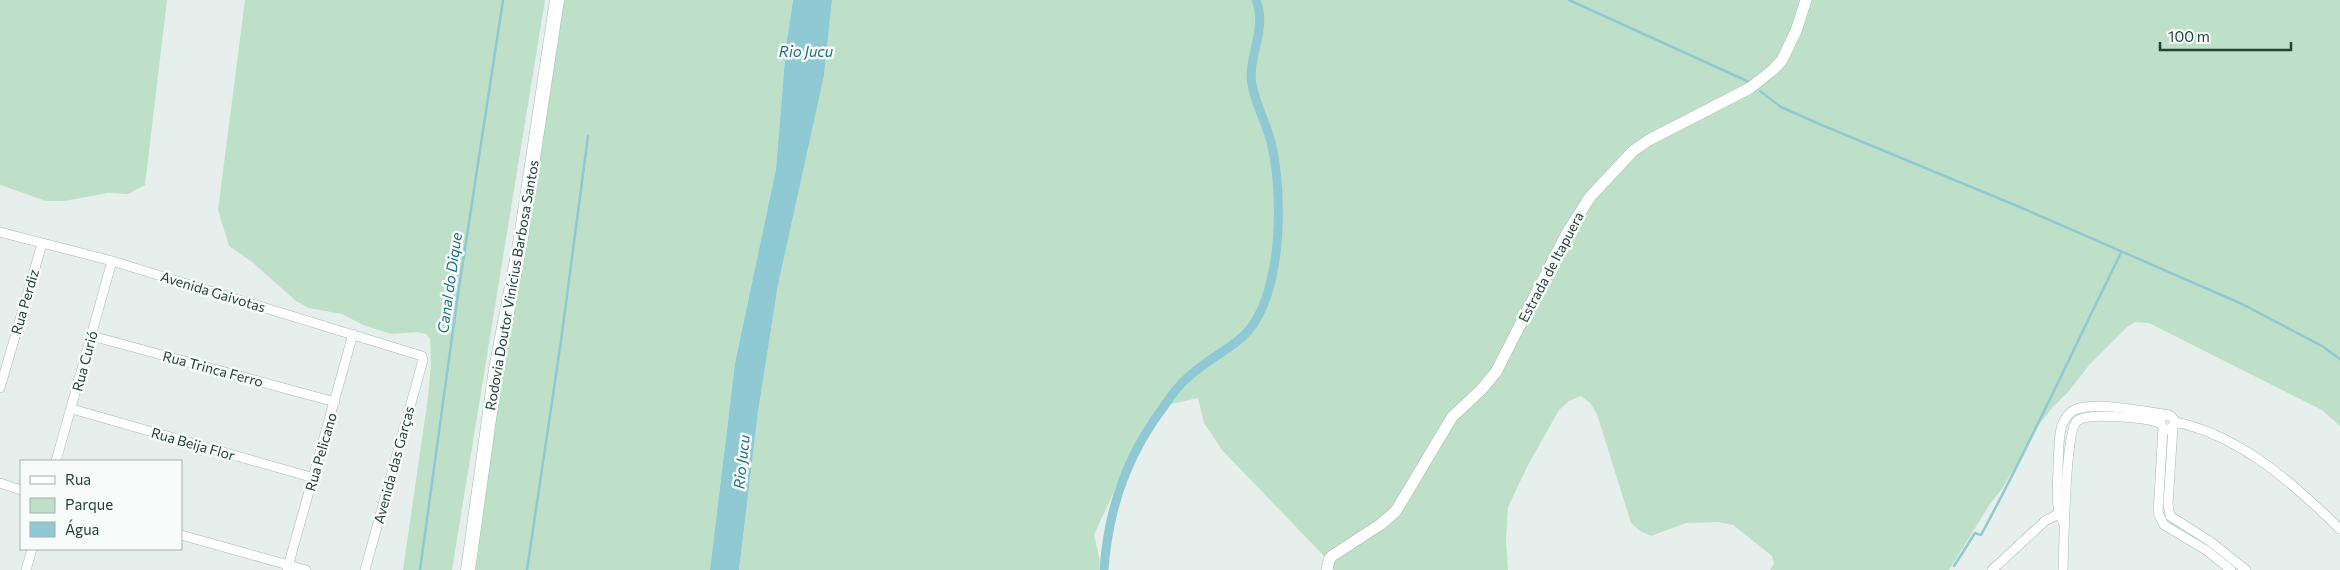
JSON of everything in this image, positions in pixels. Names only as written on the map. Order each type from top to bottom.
[{"type":"main road","name":"Rodovia Doutor Vinícius Barbosa Santos","points":[[468,570],[496,369],[520,244],[557,0]]},
{"type":"street","name":"Estrada de Itapuera","points":[[1327,570],[1332,556],[1396,512],[1452,416],[1481,390],[1496,372],[1566,233],[1590,197],[1633,150],[1750,88],[1774,69],[1782,60],[1796,31],[1806,0]]},
{"type":"street","name":"Avenida Gaivotas","points":[[0,232],[112,261],[414,352],[419,354],[423,360]]},
{"type":"street","name":"Rua Perdiz","points":[[0,388],[42,244]]},
{"type":"street","name":"Rua Curió","points":[[56,460],[112,261]]},
{"type":"street","name":"Rua Pelicano","points":[[288,567],[353,334]]},
{"type":"street","name":"Rua Trinca Ferro","points":[[92,336],[335,402]]},
{"type":"street","name":"Avenida das Garças","points":[[364,570],[423,360]]},
{"type":"street","name":"Rua Beija Flor","points":[[72,408],[314,478]]},
{"type":"street","points":[[2063,570],[2063,522],[2061,512],[2072,429],[2078,420],[2093,417],[2145,419],[2168,423],[2222,438],[2249,454],[2303,495],[2340,529]]},
{"type":"street","points":[[2168,423],[2158,513],[2160,520],[2170,529],[2206,550],[2230,570]]},
{"type":"street","points":[[2168,423],[2168,504],[2170,516],[2204,538],[2246,570]]},
{"type":"street","points":[[0,484],[20,490]]},
{"type":"street","points":[[1992,570],[2045,521],[2061,512]]},
{"type":"street","points":[[182,535],[288,567],[306,570]]},
{"type":"street","points":[[26,570],[32,550]]},
{"type":"green space","points":[[0,0],[167,0],[145,185],[128,194],[108,193],[64,201],[46,201],[0,185]]},
{"type":"green space","points":[[245,0],[545,0],[452,570],[403,570],[428,397],[431,364],[430,338],[426,334],[417,332],[391,334],[363,325],[342,314],[309,308],[296,301],[252,262],[229,246],[218,210]]},
{"type":"green space","points":[[560,0],[793,0],[786,46],[776,169],[735,363],[710,570],[468,570]]},
{"type":"green space","points":[[832,0],[2340,0],[2340,426],[2322,410],[2149,323],[2135,322],[2127,327],[2090,364],[2040,423],[2002,489],[1990,504],[1949,570],[1770,570],[1774,564],[1772,556],[1733,525],[1719,522],[1686,523],[1651,536],[1640,531],[1631,523],[1597,414],[1590,403],[1581,396],[1569,401],[1559,410],[1528,465],[1508,507],[1506,540],[1508,570],[1334,570],[1323,555],[1222,450],[1204,423],[1198,398],[1158,407],[1142,430],[1094,535],[1100,561],[1099,570],[739,570],[758,412],[778,285],[824,76]]},
{"type":"water","name":"Rio Jucu","points":[[793,0],[832,0],[824,76],[778,285],[758,412],[739,570],[710,570],[735,363],[776,169],[786,46]]},
{"type":"waterway","name":"Canal do Dique","points":[[420,570],[457,301],[503,0]]},
{"type":"waterway","points":[[1104,570],[1110,527],[1121,485],[1138,446],[1149,427],[1182,383],[1246,333],[1255,322],[1270,285],[1274,269],[1278,233],[1278,194],[1271,142],[1252,85],[1252,64],[1260,21],[1256,0]]},
{"type":"waterway","points":[[1569,0],[1747,81]]},
{"type":"waterway","points":[[1760,91],[1781,107],[2022,208],[2242,304],[2322,346],[2340,359]]},
{"type":"waterway","points":[[527,570],[561,341],[588,136]]},
{"type":"waterway","points":[[1954,566],[1975,533],[1981,535],[2035,430],[2121,253]]}]
